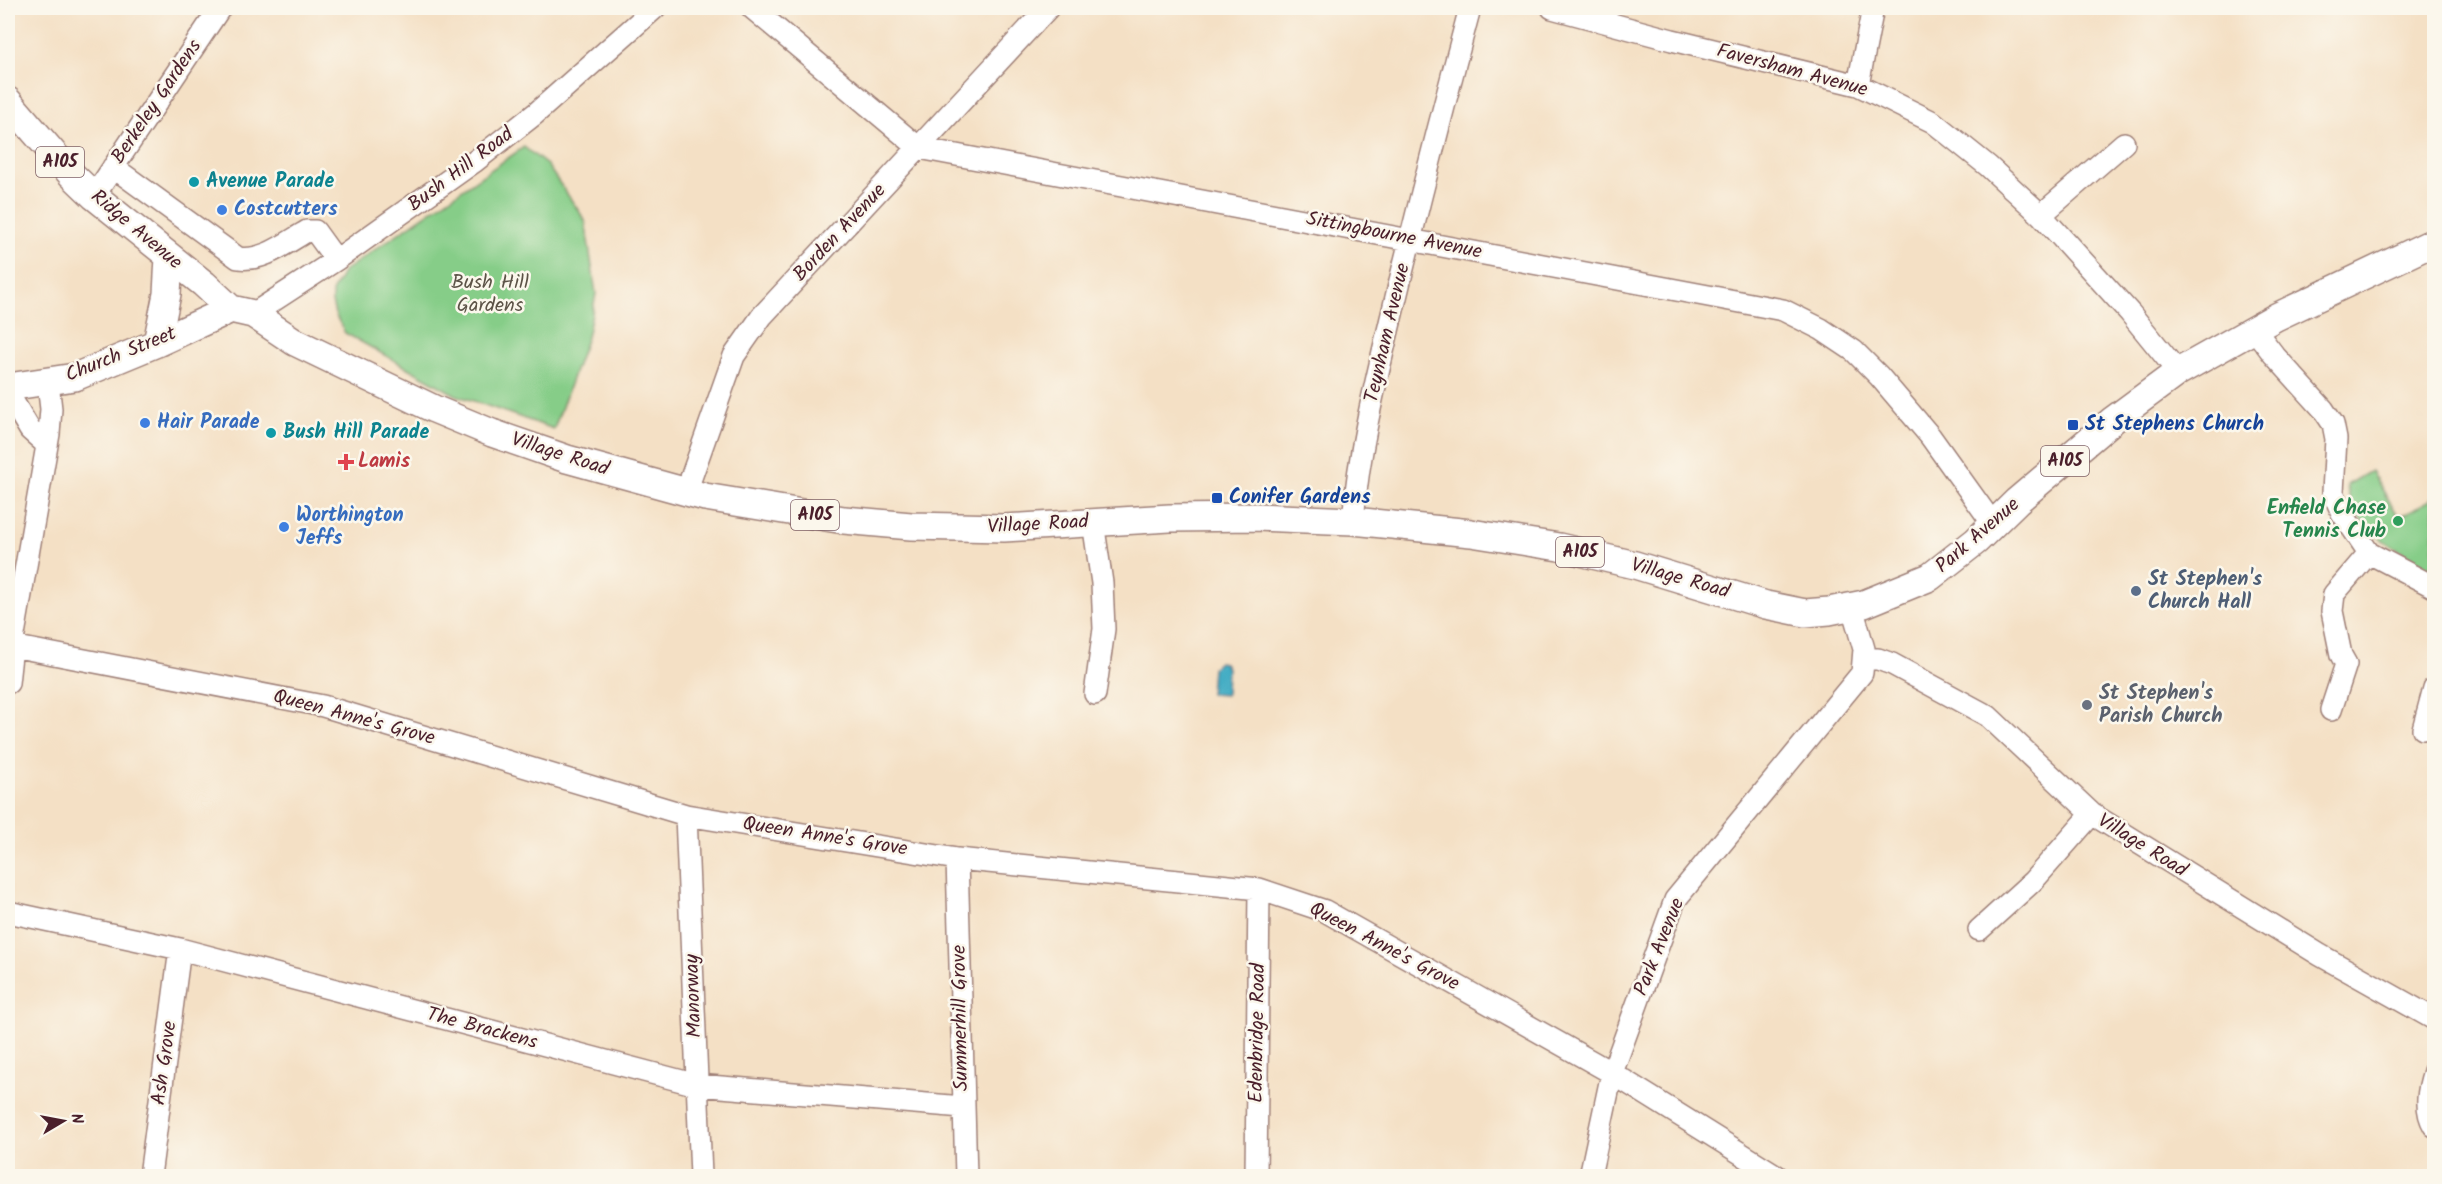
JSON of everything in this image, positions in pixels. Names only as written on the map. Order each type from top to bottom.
[{"type":"main road","name":"Ridge Avenue","points":[[8,101],[93,196],[169,257],[242,311]]},
{"type":"main road","name":"Park Avenue","points":[[1852,607],[1930,577],[2113,420],[2178,372],[2254,329],[2434,242]]},
{"type":"main road","points":[[157,343],[167,294],[169,257]]},
{"type":"main road","name":"Village Road","points":[[242,311],[295,342],[434,410],[567,459],[686,492],[844,520],[910,526],[1004,528],[1094,522],[1257,518],[1353,521],[1471,533],[1558,547],[1635,565],[1793,612],[1816,613],[1852,607]]},
{"type":"main road","name":"Church Street","points":[[8,387],[75,377],[242,311]]},
{"type":"street","name":"Berkeley Gardens","points":[[93,196],[220,8]]},
{"type":"street","name":"Bush Hill Road","points":[[242,311],[336,260],[456,175],[535,114],[655,8]]},
{"type":"street","name":"Sittingbourne Avenue","points":[[752,8],[919,148],[1783,310],[1821,329],[1854,351],[1863,360],[1930,436],[1993,524]]},
{"type":"street","name":"Borden Avenue","points":[[686,492],[734,356],[762,316],[1048,8]]},
{"type":"street","name":"Teynham Avenue","points":[[1353,521],[1376,379],[1470,8]]},
{"type":"street","name":"Faversham Avenue","points":[[1552,8],[1858,85],[1933,122],[1988,166],[2041,215],[2130,313],[2178,372]]},
{"type":"street","points":[[1858,85],[1874,8]]},
{"type":"street","points":[[2041,215],[2124,143]]},
{"type":"street","points":[[113,167],[238,258],[250,260],[260,257],[307,231],[315,231],[336,260]]},
{"type":"street","points":[[2254,329],[2274,356],[2323,409],[2333,424],[2336,439],[2333,492],[2342,513],[2370,553],[2434,587]]},
{"type":"street","points":[[8,683],[12,645],[47,445],[51,409],[48,382]]},
{"type":"street","points":[[8,393],[30,430],[47,445]]},
{"type":"street","points":[[1094,522],[1102,583],[1104,629],[1095,694]]},
{"type":"street","points":[[2331,710],[2346,664],[2341,655],[2332,611],[2334,594],[2370,553]]},
{"type":"street","points":[[1852,607],[1865,659]]},
{"type":"street","name":"Queen Anne's Grove","points":[[12,645],[323,706],[687,815],[957,859],[1259,890],[1325,911],[1612,1073],[1777,1176]]},
{"type":"street","name":"Village Road","points":[[1865,659],[1878,659],[1892,664],[1988,717],[2092,814],[2320,955],[2434,1018]]},
{"type":"street","name":"Park Avenue","points":[[1590,1176],[1612,1073],[1675,900],[1862,673],[1865,659]]},
{"type":"street","points":[[2423,729],[2434,688]]},
{"type":"street","points":[[1979,930],[2033,881],[2092,814]]},
{"type":"street","name":"Manorway","points":[[687,815],[701,1176]]},
{"type":"street","name":"Summerhill Grove","points":[[957,859],[966,1176]]},
{"type":"street","name":"Edenbridge Road","points":[[1256,1176],[1259,890]]},
{"type":"street","name":"The Brackens","points":[[8,912],[180,949],[697,1085],[963,1107]]},
{"type":"street","name":"Ash Grove","points":[[150,1176],[180,949]]},
{"type":"street","points":[[2434,1071],[2428,1088],[2430,1118],[2434,1126]]},
{"type":"green space","name":"Bush Hill Gardens","points":[[524,147],[547,165],[585,220],[596,294],[587,337],[554,429],[456,395],[345,333],[335,314],[332,302],[332,292],[344,271]]},
{"type":"green space","name":"Enfield Chase Tennis Club","points":[[2371,471],[2399,517],[2434,498],[2434,570],[2379,537],[2357,515],[2350,501],[2347,485]]},
{"type":"water","points":[[1219,662],[1224,663],[1227,668],[1226,695],[1210,694],[1212,668]]},
{"type":"place","name":"Avenue Parade","points":[[194,182]]},
{"type":"place","name":"Costcutters","points":[[222,210]]},
{"type":"place","name":"Hair Parade","points":[[145,423]]},
{"type":"place","name":"St Stephens Church","points":[[2073,425]]},
{"type":"place","name":"Bush Hill Parade","points":[[271,433]]},
{"type":"place","name":"Lamis","points":[[346,462]]},
{"type":"place","name":"Conifer Gardens","points":[[1217,498]]},
{"type":"place","name":"Enfield Chase Tennis Club","points":[[2398,521]]},
{"type":"place","name":"Worthington Jeffs","points":[[284,527]]},
{"type":"place","name":"St Stephen's Church Hall","points":[[2136,591]]},
{"type":"place","name":"St Stephen's Parish Church","points":[[2087,705]]}]
